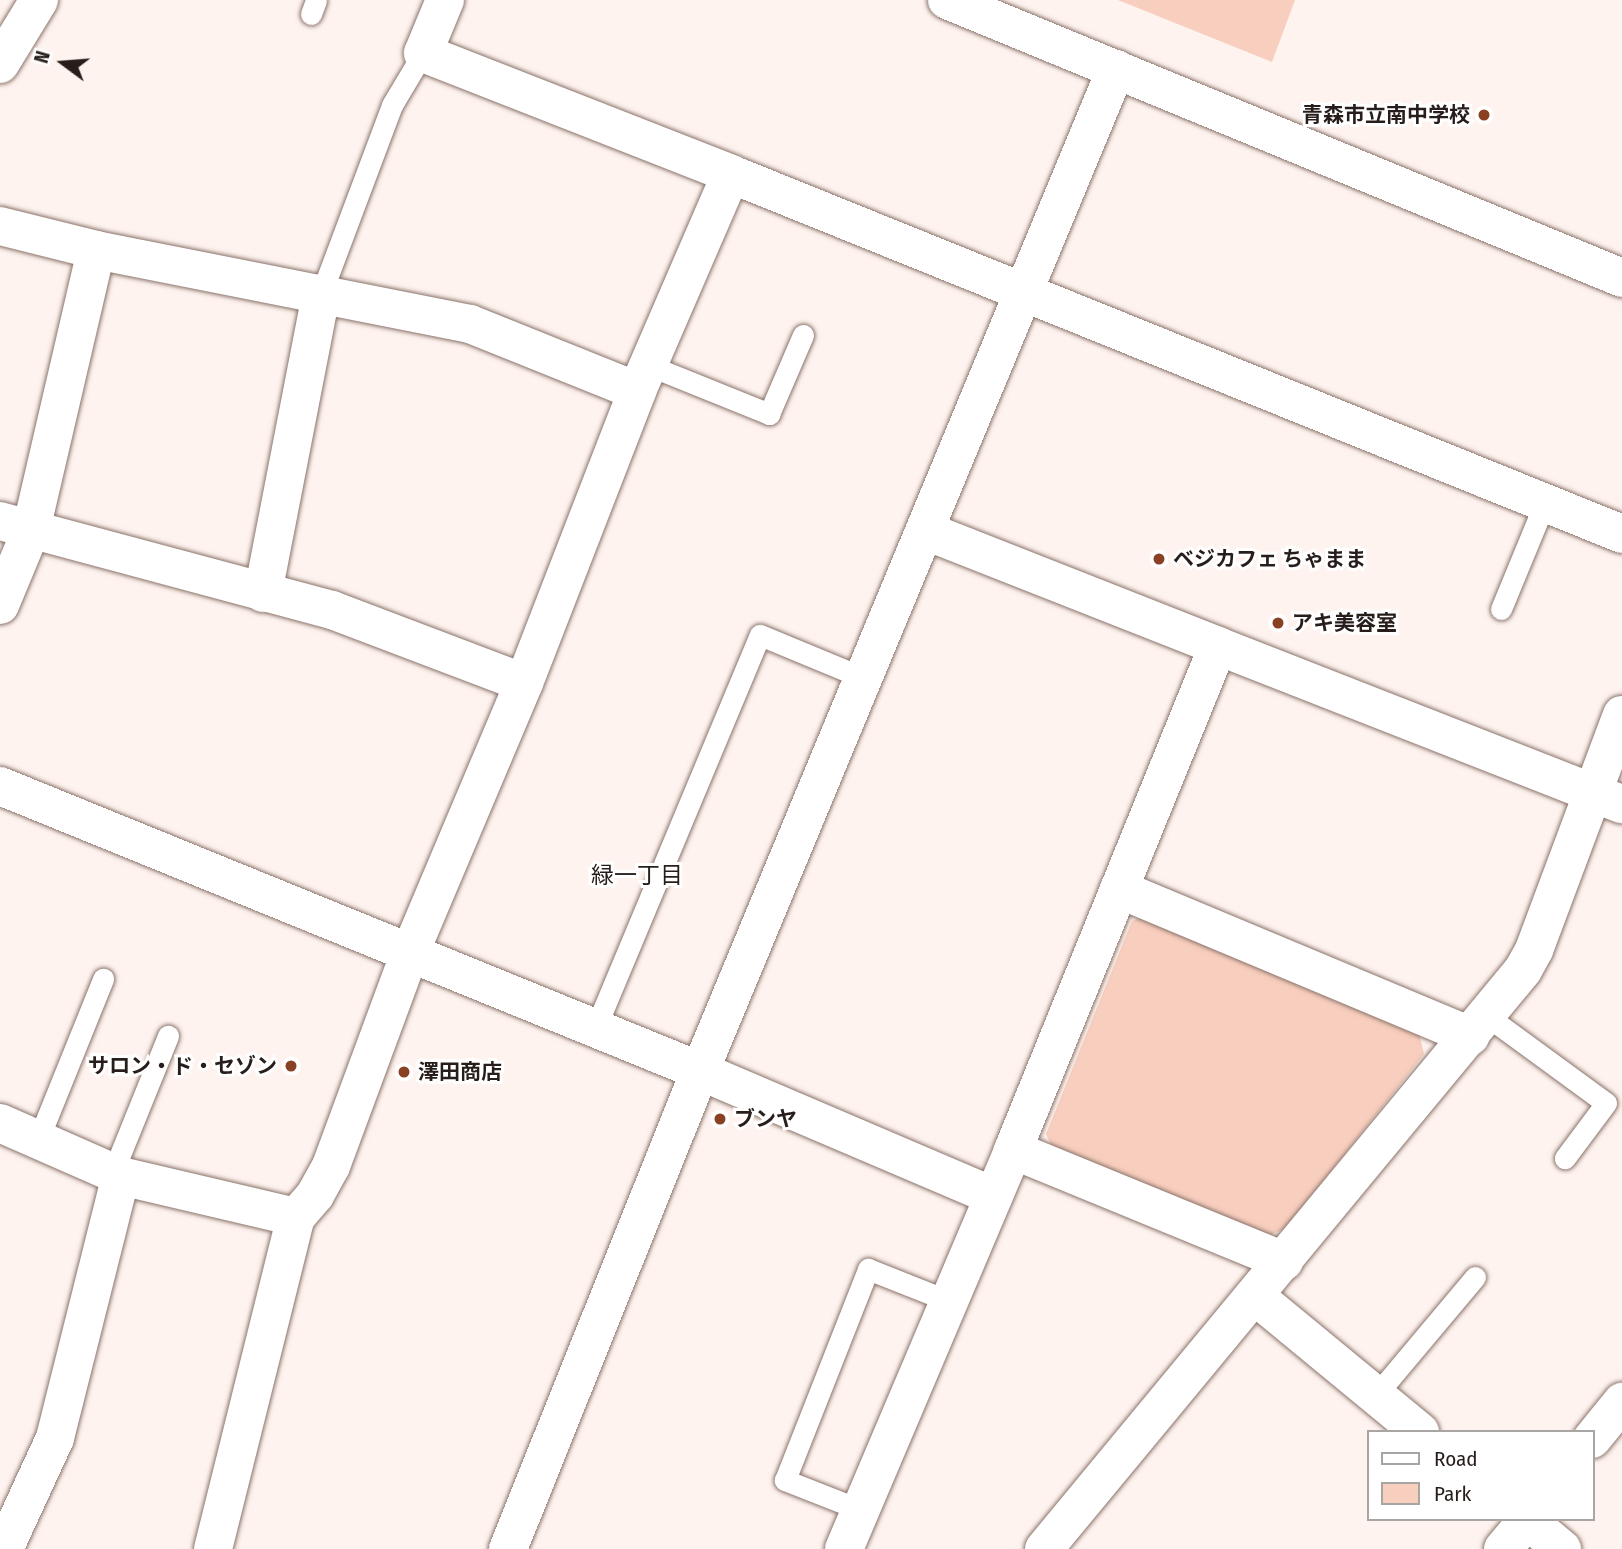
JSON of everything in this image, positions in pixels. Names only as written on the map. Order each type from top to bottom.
[{"type":"street","points":[[0,64],[39,0]]},
{"type":"street","points":[[445,0],[423,53],[1023,291],[1622,534]]},
{"type":"street","points":[[947,0],[1622,278]]},
{"type":"street","points":[[508,1549],[700,1071],[1116,69]]},
{"type":"street","points":[[213,1549],[296,1217],[315,1195],[331,1166],[409,955],[524,683],[643,378],[731,174]]},
{"type":"street","points":[[0,226],[96,250],[470,324],[643,378]]},
{"type":"street","points":[[0,605],[15,526],[96,250]]},
{"type":"street","points":[[263,593],[321,294]]},
{"type":"street","points":[[15,526],[332,610],[524,683]]},
{"type":"street","points":[[926,531],[1608,798]]},
{"type":"street","points":[[844,1549],[1013,1150],[1218,646]]},
{"type":"street","points":[[1044,1549],[1523,970],[1608,798],[1622,715]]},
{"type":"street","points":[[0,786],[409,955],[700,1071],[993,1196]]},
{"type":"street","points":[[1119,889],[1478,1026]]},
{"type":"street","points":[[0,1123],[117,1174],[296,1217]]},
{"type":"street","points":[[1013,1150],[1284,1261]]},
{"type":"street","points":[[4,1549],[55,1438],[117,1174]]},
{"type":"street","points":[[1255,1296],[1418,1430]]},
{"type":"street","points":[[1594,1437],[1622,1402]]},
{"type":"street","points":[[1503,1549],[1525,1521]]},
{"type":"street","points":[[1529,1521],[1562,1549]]},
{"type":"lane","points":[[321,294],[392,104],[423,53]]},
{"type":"lane","points":[[643,378],[769,414],[803,335]]},
{"type":"lane","points":[[1501,609],[1545,502]]},
{"type":"lane","points":[[595,1029],[760,635],[864,678]]},
{"type":"lane","points":[[38,1140],[103,979]]},
{"type":"lane","points":[[1478,1026],[1606,1103],[1565,1158]]},
{"type":"lane","points":[[117,1174],[168,1036]]},
{"type":"lane","points":[[861,1510],[785,1480],[868,1269],[949,1301]]},
{"type":"lane","points":[[1376,1395],[1475,1277]]},
{"type":"green space","points":[[1118,0],[1295,0],[1272,62]]},
{"type":"green space","points":[[1143,917],[1419,1033],[1424,1054],[1286,1228],[1270,1235],[1051,1145],[1046,1134],[1132,921]]},
{"type":"place","name":"青森市立南中学校","points":[[1484,115]]},
{"type":"place","name":"ベジカフェ ちゃまま","points":[[1159,559]]},
{"type":"place","name":"アキ美容室","points":[[1278,623]]},
{"type":"place","name":"サロン・ド・セゾン","points":[[291,1066]]},
{"type":"place","name":"澤田商店","points":[[404,1072]]},
{"type":"place","name":"ブンヤ","points":[[720,1119]]},
{"type":"district","name":"緑一丁目","points":[[637,875]]}]
